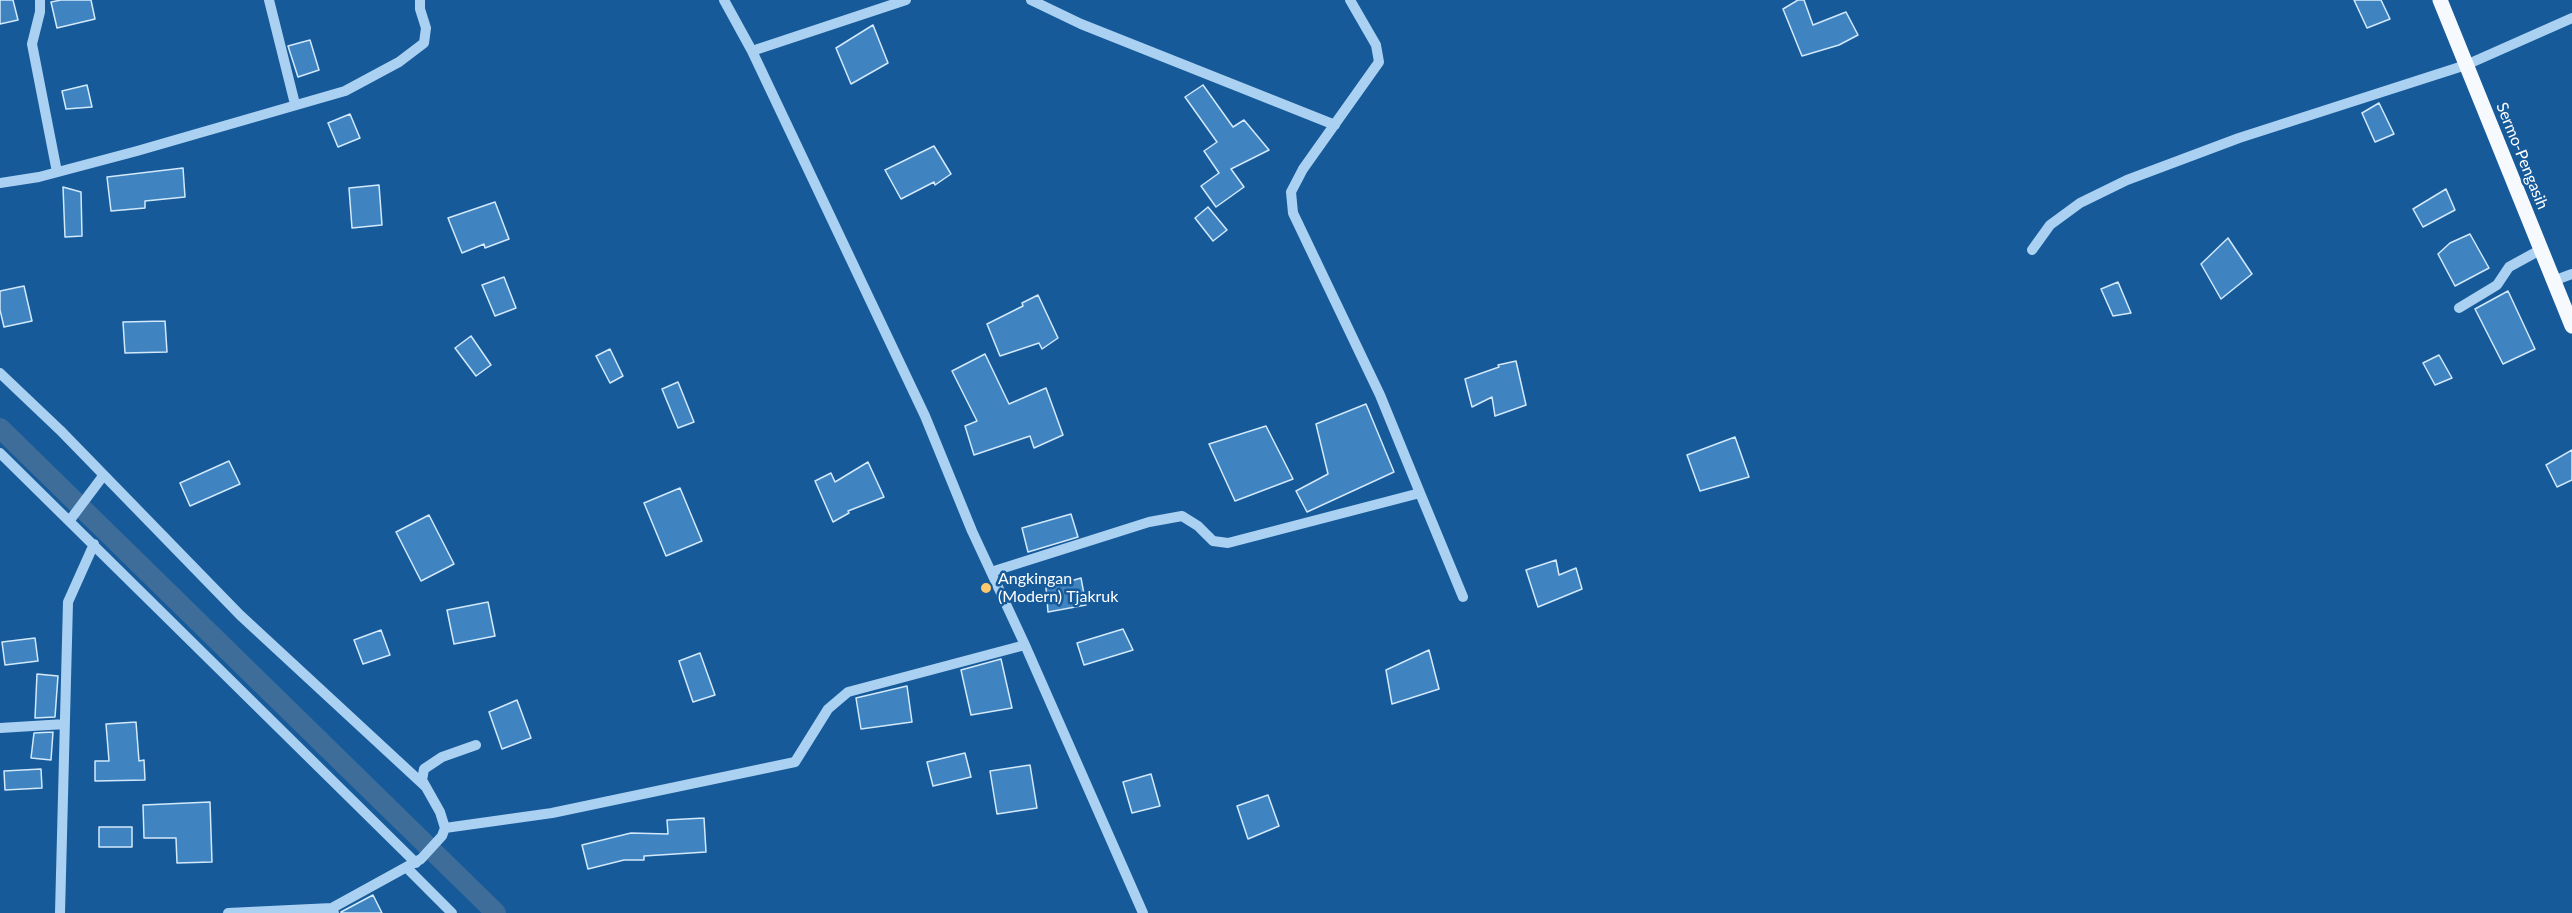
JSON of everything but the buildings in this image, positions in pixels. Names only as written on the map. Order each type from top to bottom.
[{"type":"main road","name":"Sermo-Pengasih","points":[[2440,0],[2572,326]]},
{"type":"street","points":[[40,0],[40,12],[32,44],[57,172]]},
{"type":"street","points":[[269,0],[295,104]]},
{"type":"street","points":[[0,183],[57,172],[245,121],[295,104],[345,91],[399,62],[424,43],[426,28],[420,9],[420,0]]},
{"type":"street","points":[[724,0],[752,51],[925,416],[972,531],[1143,913]]},
{"type":"street","points":[[752,51],[906,0]]},
{"type":"street","points":[[1031,0],[1081,24],[1335,125]]},
{"type":"street","points":[[1350,0],[1376,45],[1379,62],[1303,169],[1291,192],[1293,213],[1380,395],[1463,597]]},
{"type":"street","points":[[2032,250],[2050,225],[2080,203],[2127,180],[2239,138],[2466,65],[2572,18]]},
{"type":"street","points":[[2459,308],[2497,285],[2510,267],[2541,250]]},
{"type":"street","points":[[2553,281],[2572,274]]},
{"type":"street","points":[[0,373],[60,430],[240,615],[426,787]]},
{"type":"street","points":[[0,453],[72,518],[94,544],[414,864],[452,913]]},
{"type":"street","points":[[72,518],[103,476]]},
{"type":"street","points":[[991,572],[1149,522],[1182,516],[1198,526],[1213,541],[1228,543],[1420,493]]},
{"type":"street","points":[[60,913],[68,602],[94,544]]},
{"type":"street","points":[[228,913],[333,911],[414,864],[444,832],[552,813],[795,762],[828,709],[848,692],[1025,645]]},
{"type":"street","points":[[0,728],[65,724]]},
{"type":"street","points":[[444,832],[422,775],[430,763],[476,745]]},
{"type":"waterway","points":[[0,428],[496,913]]},
{"type":"place","name":"Angkingan (Modern) Tjakruk","points":[[986,588]]}]
